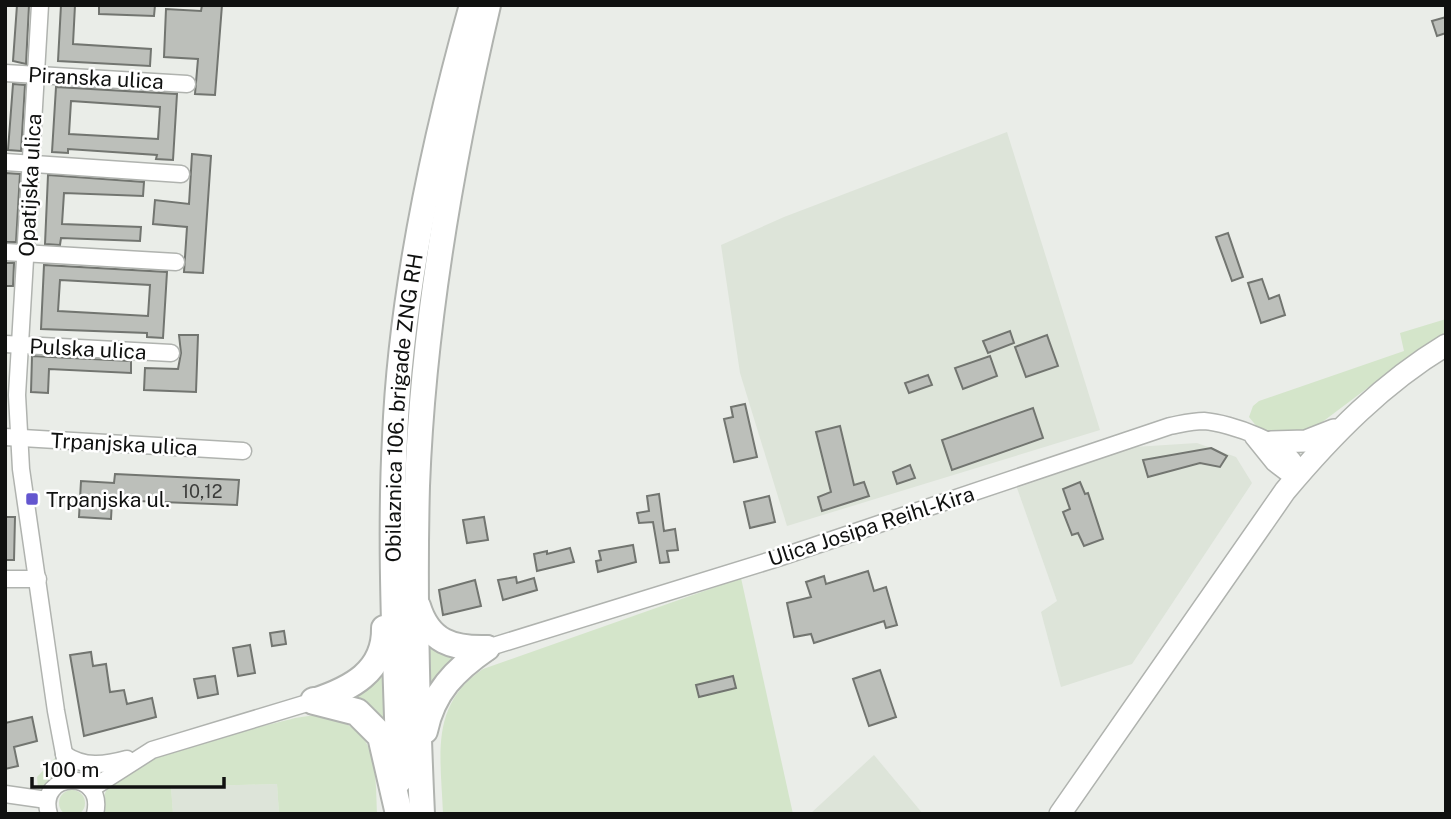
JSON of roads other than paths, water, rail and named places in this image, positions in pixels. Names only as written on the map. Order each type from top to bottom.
[{"type":"highway","points":[[314,701],[345,707],[370,722],[386,749],[407,811]]},
{"type":"main road","name":"Obilaznica 106. brigade ZNG RH","points":[[407,811],[393,572],[395,436],[410,299],[435,157],[472,5]]},
{"type":"main road","name":"Obilaznica 106. brigade ZNG RH","points":[[407,811],[420,767],[415,591],[421,424],[435,283],[456,157],[488,5]]},
{"type":"main road","points":[[1060,814],[1295,479],[1348,422],[1407,371],[1446,345]]},
{"type":"main road","points":[[1262,439],[1306,441],[1348,422]]},
{"type":"main road","points":[[314,701],[356,683],[377,660],[383,647],[385,596],[393,572]]},
{"type":"main road","points":[[415,591],[422,618],[441,641],[460,648],[487,648]]},
{"type":"main road","points":[[420,767],[426,725],[437,696],[454,672],[487,648]]},
{"type":"street","name":"Opatijska ulica","points":[[40,5],[26,253],[12,344],[12,438],[38,579],[69,780]]},
{"type":"street","name":"Piranska ulica","points":[[5,73],[187,84]]},
{"type":"street","points":[[5,162],[181,174]]},
{"type":"street","points":[[5,251],[176,262]]},
{"type":"street","name":"Pulska ulica","points":[[12,344],[171,354]]},
{"type":"street","name":"Ulica Josipa Reihl-Kira","points":[[487,648],[778,558],[1170,426],[1212,422],[1231,426],[1262,439]]},
{"type":"street","name":"Trpanjska ulica","points":[[12,438],[243,451]]},
{"type":"street","points":[[1262,439],[1292,456],[1298,471],[1295,479]]},
{"type":"street","points":[[5,579],[38,579]]},
{"type":"street","points":[[64,754],[76,761],[91,764],[140,756],[314,701]]},
{"type":"street","points":[[91,789],[140,756]]},
{"type":"street","points":[[5,794],[48,807],[53,789],[69,780],[83,782],[96,798],[95,814]]},
{"type":"place","name":"Trpanjska ul.","points":[[32,499]]}]
